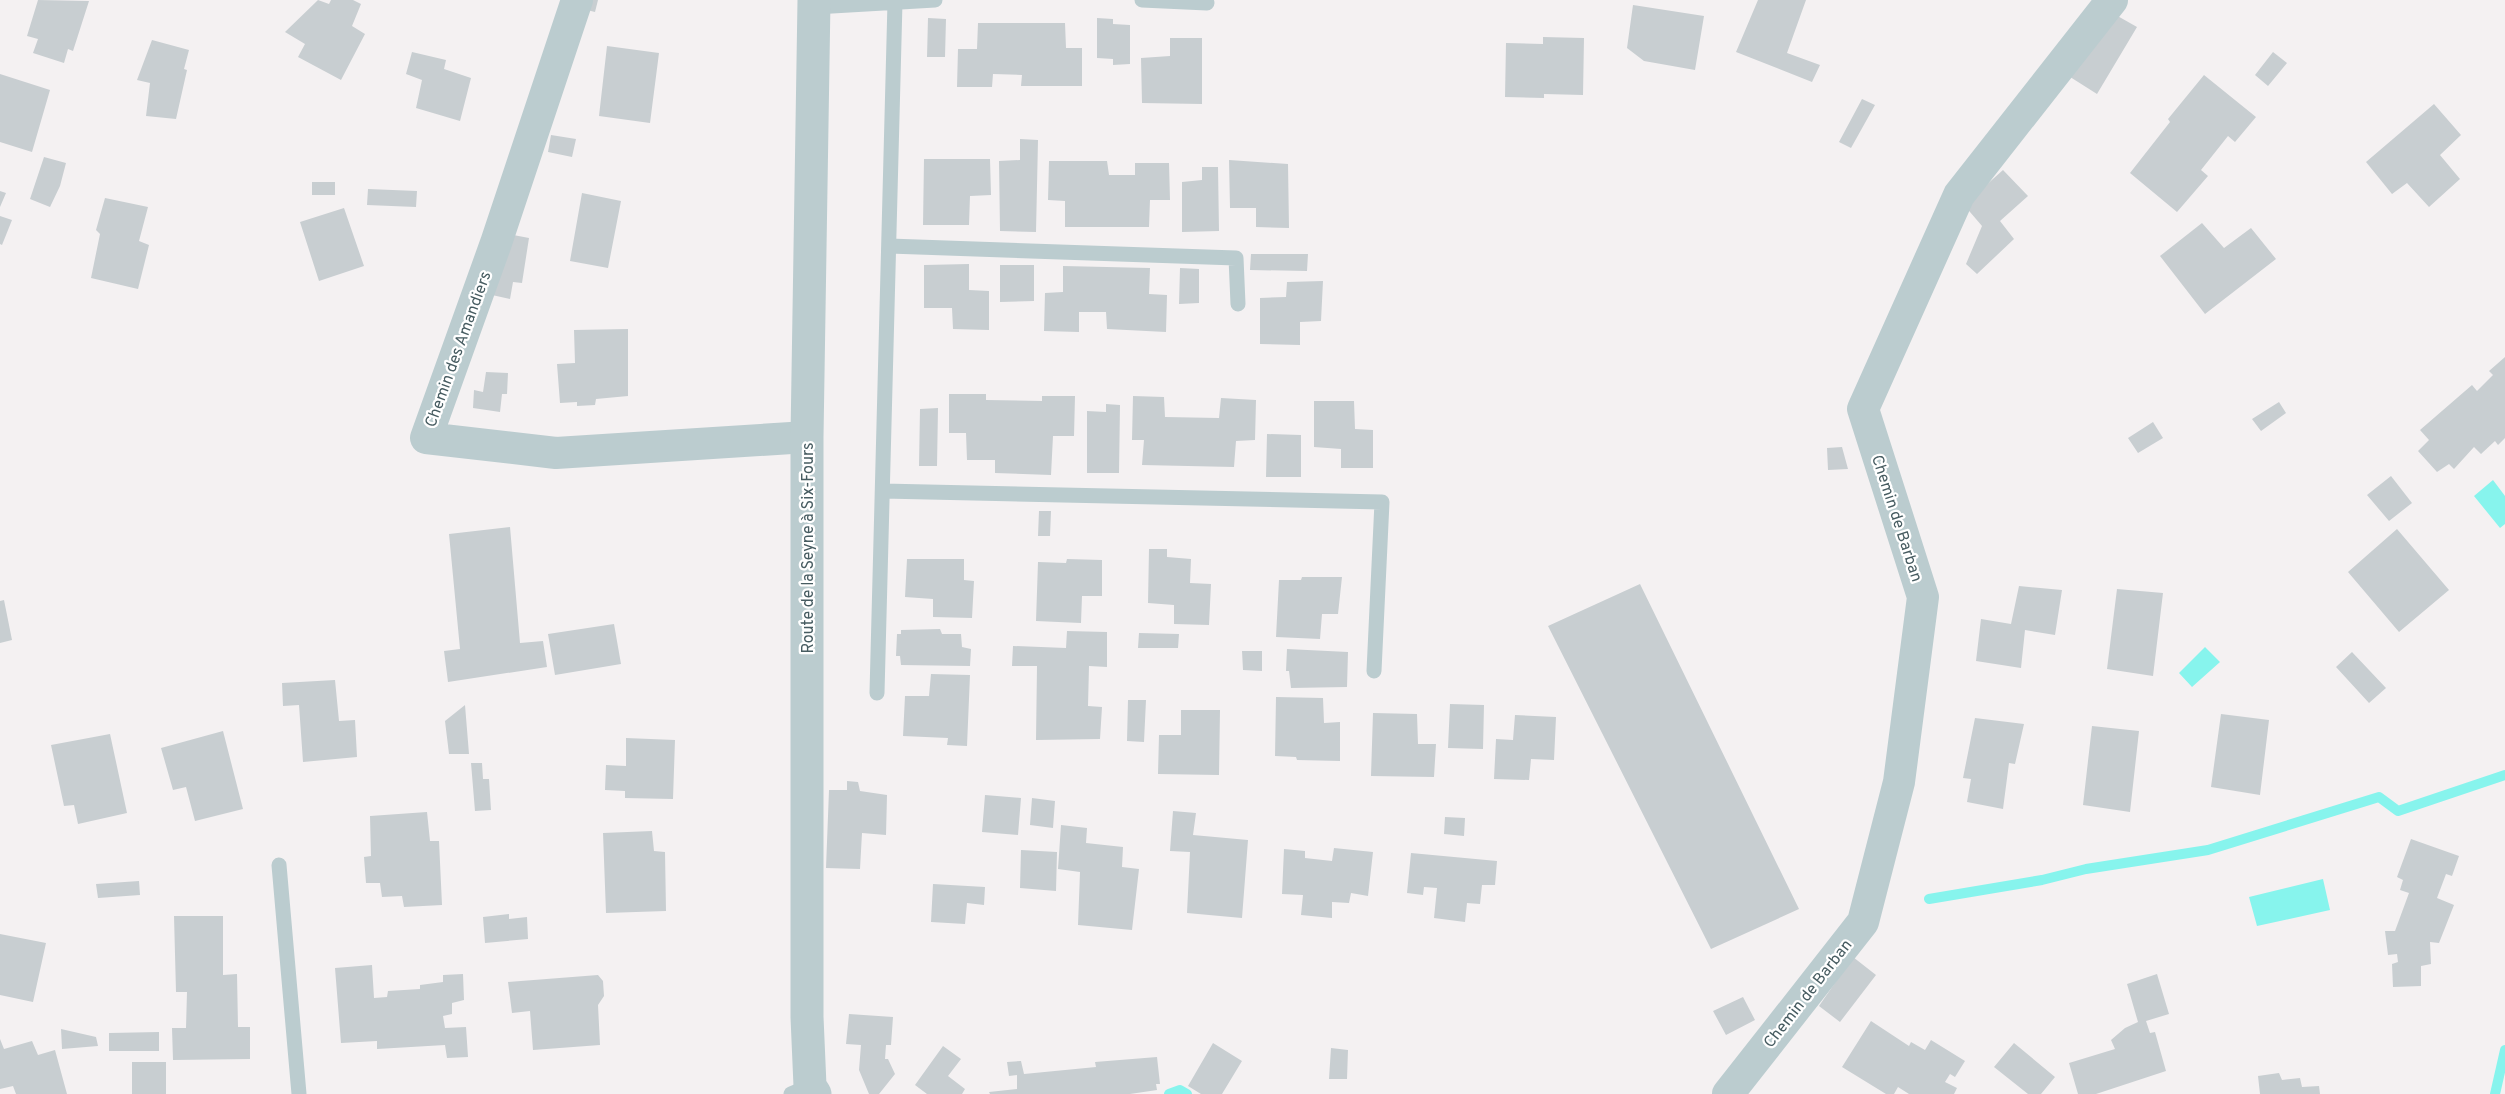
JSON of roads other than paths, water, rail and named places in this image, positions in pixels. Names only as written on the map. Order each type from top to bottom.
[{"type":"street","name":"Chemin des Amandiers","points":[[577,0],[496,243],[426,438],[556,453],[807,437]]},
{"type":"street","name":"Chemin de Barban","points":[[1728,1094],[1863,922],[1899,782],[1923,597],[1863,409],[1959,195],[2112,0]]},
{"type":"street","name":"Route de la Seyne à Six-Fours","points":[[805,1091],[807,437],[815,3]]},
{"type":"lane","points":[[815,3],[934,0]]},
{"type":"lane","points":[[1142,0],[1207,3]]},
{"type":"lane","points":[[877,693],[895,2]]},
{"type":"lane","points":[[889,246],[1236,258],[1238,304]]},
{"type":"lane","points":[[883,492],[1382,502],[1374,671]]},
{"type":"lane","points":[[279,865],[299,1094]]},
{"type":"water","points":[[2493,480],[2505,496],[2505,524],[2500,528],[2474,496]]},
{"type":"water","points":[[2205,647],[2220,662],[2192,687],[2179,673]]},
{"type":"water","points":[[2323,879],[2330,910],[2257,926],[2249,897]]},
{"type":"waterway","points":[[1929,899],[2042,880],[2086,869],[2208,850],[2379,797],[2398,811],[2505,775]]},
{"type":"waterway","points":[[2495,1094],[2505,1050]]},
{"type":"waterway","points":[[1169,1094],[1180,1090],[1187,1094]]}]
